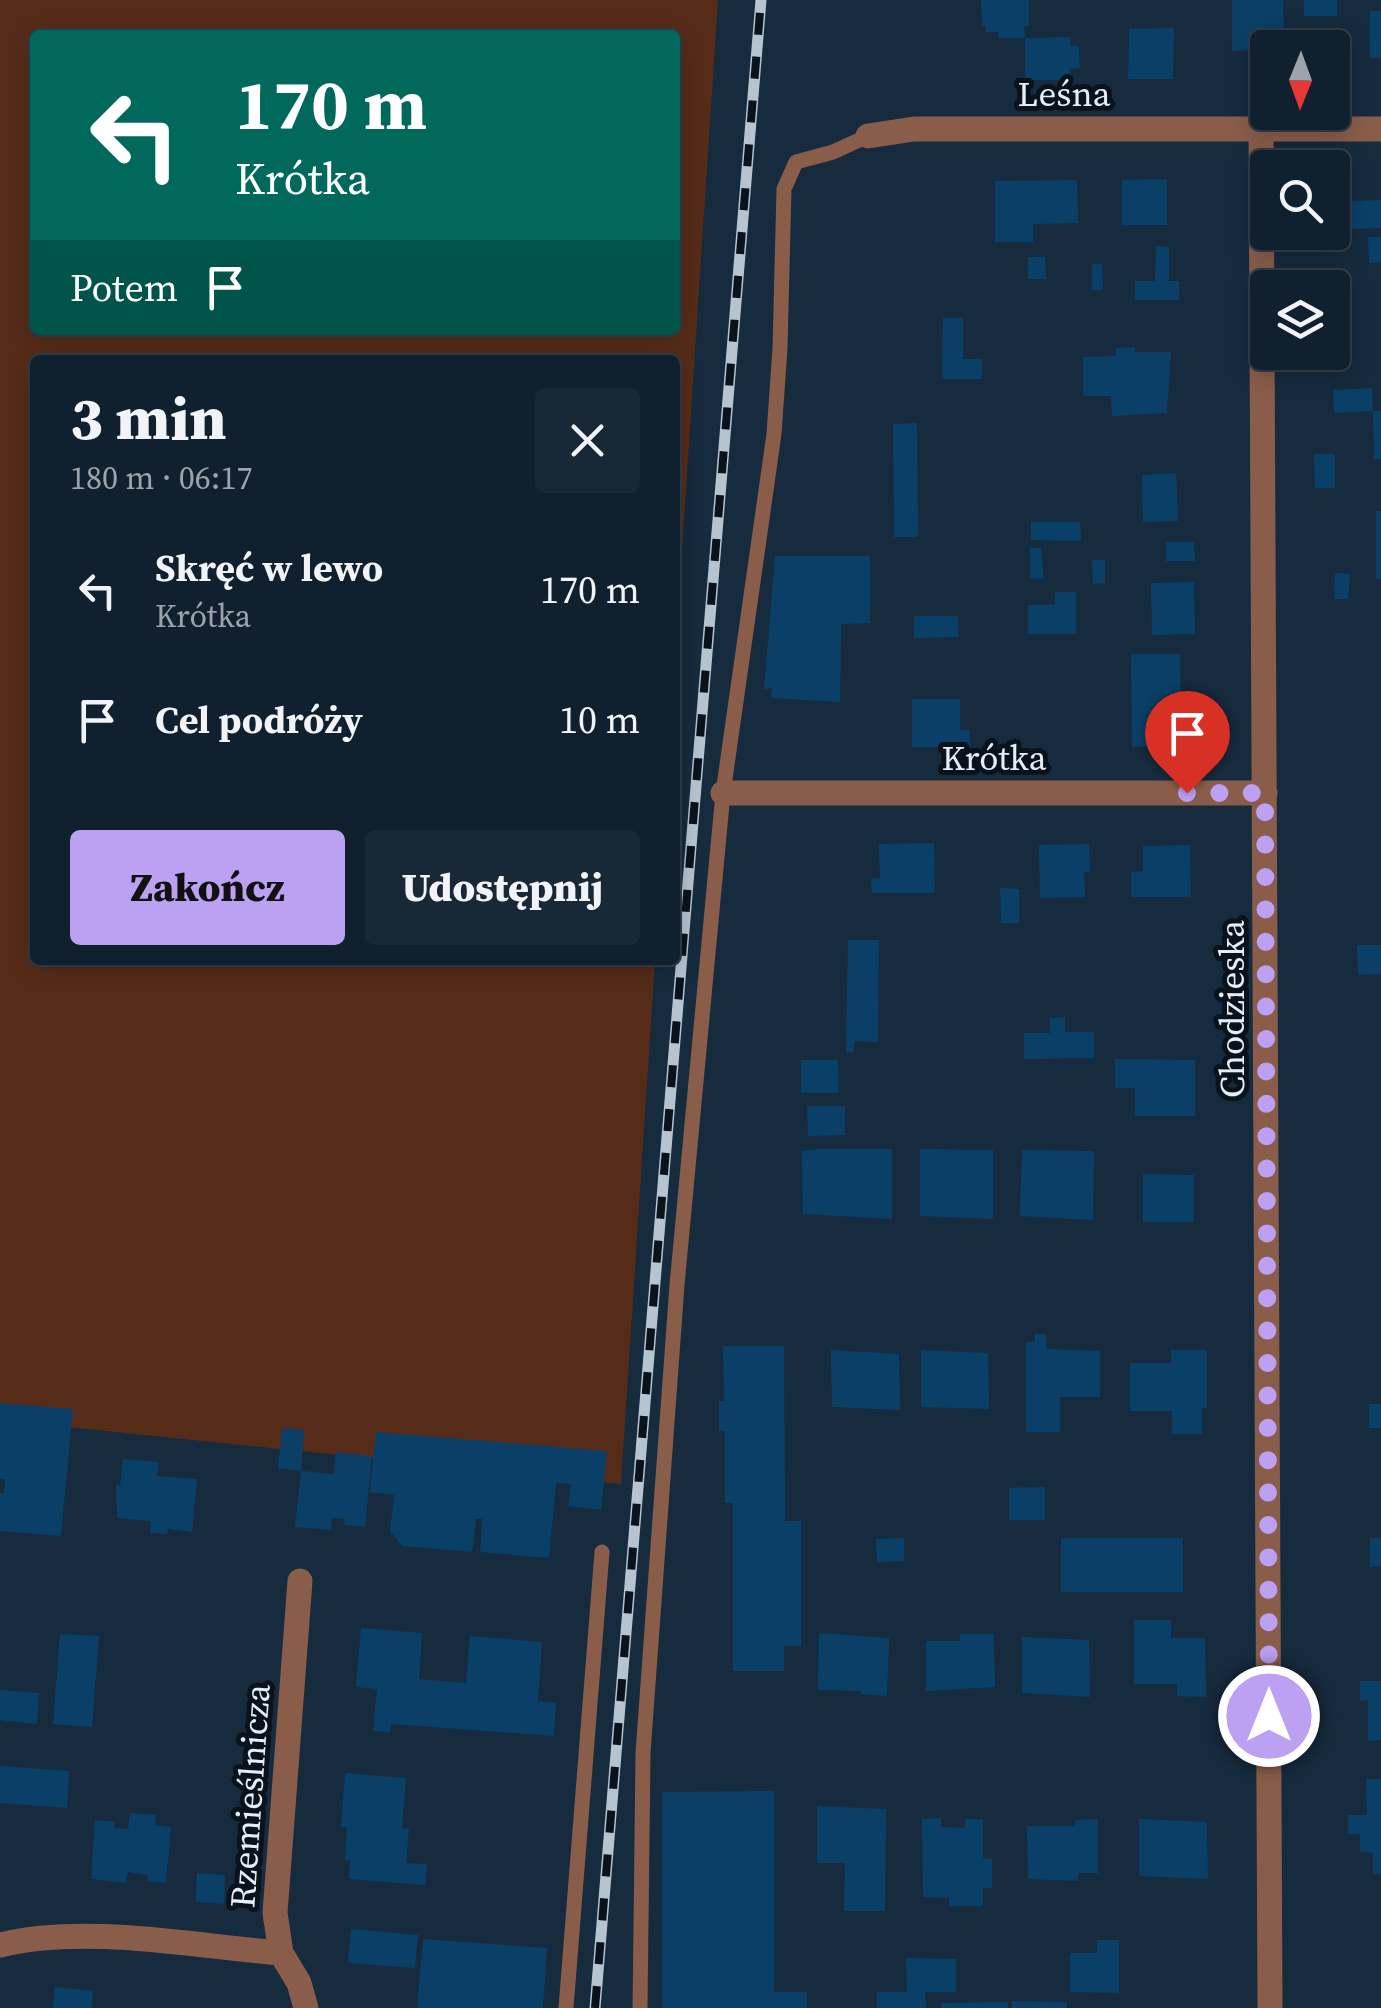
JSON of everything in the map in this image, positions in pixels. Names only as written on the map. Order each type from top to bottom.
[{"type":"street","name":"Leśna","points":[[868,136],[914,129],[1250,129]]},
{"type":"street","points":[[1350,129],[1381,129]]},
{"type":"street","name":"Chodzieska","points":[[1261,130],[1270,2008]]},
{"type":"street","name":"Krótka","points":[[723,793],[1265,793]]},
{"type":"street","name":"Rzemieślnicza","points":[[300,1582],[274,1912],[281,1953],[299,1983],[306,2008]]},
{"type":"street","points":[[0,1946],[49,1936],[281,1953]]},
{"type":"lane","points":[[640,2008],[642,1754],[677,1285],[723,793],[774,434],[784,189],[796,162],[868,136]]},
{"type":"lane","points":[[566,2008],[602,1552]]},
{"type":"shaded area","points":[[0,0],[718,0],[680,581],[680,355],[30,355],[30,965],[655,965],[621,1484],[0,1420]]},
{"type":"building","points":[[981,0],[1029,0],[1025,38],[998,38],[998,32],[986,32],[986,26],[982,26]]},
{"type":"building","points":[[1232,0],[1283,0],[1284,30],[1250,30],[1250,50],[1232,51]]},
{"type":"building","points":[[1304,0],[1337,0],[1337,16],[1304,16]]},
{"type":"building","points":[[1370,11],[1381,11],[1381,58],[1370,58]]},
{"type":"building","points":[[1174,28],[1173,79],[1128,79],[1129,29]]},
{"type":"building","points":[[1070,37],[1070,46],[1079,46],[1080,68],[1070,69],[1071,80],[1025,80],[1025,38]]},
{"type":"building","points":[[1167,179],[1167,225],[1122,225],[1122,180]]},
{"type":"building","points":[[1077,180],[1078,223],[1033,224],[1033,242],[995,242],[995,181]]},
{"type":"building","points":[[1381,200],[1381,228],[1352,229],[1350,201]]},
{"type":"building","points":[[1368,237],[1381,237],[1381,262],[1369,263]]},
{"type":"building","points":[[1156,246],[1169,247],[1169,281],[1179,281],[1179,300],[1135,300],[1135,281],[1155,281]]},
{"type":"building","points":[[1028,257],[1045,257],[1046,279],[1028,279]]},
{"type":"building","points":[[1092,264],[1102,264],[1103,290],[1092,290]]},
{"type":"building","points":[[943,318],[963,318],[963,359],[982,359],[982,379],[942,379]]},
{"type":"building","points":[[1135,347],[1135,352],[1171,352],[1167,413],[1112,416],[1111,396],[1083,396],[1083,357],[1116,356],[1116,348]]},
{"type":"building","points":[[1372,388],[1373,411],[1334,413],[1333,390]]},
{"type":"building","points":[[1373,411],[1381,411],[1381,459],[1374,459]]},
{"type":"building","points":[[917,423],[918,537],[894,537],[893,424]]},
{"type":"building","points":[[1314,454],[1335,454],[1335,488],[1315,488]]},
{"type":"building","points":[[1176,473],[1178,521],[1143,522],[1142,475]]},
{"type":"building","points":[[1376,511],[1381,511],[1381,579],[1376,579]]},
{"type":"building","points":[[1031,522],[1080,522],[1081,541],[1031,540]]},
{"type":"building","points":[[1166,542],[1194,542],[1195,561],[1166,561]]},
{"type":"building","points":[[1030,548],[1041,548],[1044,579],[1030,578]]},
{"type":"building","points":[[775,556],[870,556],[870,623],[841,624],[840,702],[771,698],[772,688],[764,689]]},
{"type":"building","points":[[1092,560],[1105,560],[1105,583],[1093,584]]},
{"type":"building","points":[[1335,573],[1350,574],[1348,599],[1334,599]]},
{"type":"building","points":[[1194,582],[1195,634],[1152,635],[1151,583]]},
{"type":"building","points":[[1055,592],[1076,592],[1076,634],[1028,634],[1028,605],[1055,605]]},
{"type":"building","points":[[914,616],[958,616],[959,637],[914,638]]},
{"type":"building","points":[[1131,654],[1180,654],[1181,713],[1195,712],[1196,746],[1132,747]]},
{"type":"building","points":[[912,699],[960,699],[960,730],[970,730],[970,747],[912,747]]},
{"type":"building","points":[[934,843],[935,893],[872,893],[871,879],[880,878],[879,844]]},
{"type":"building","points":[[1089,844],[1090,872],[1084,872],[1085,897],[1040,898],[1039,845]]},
{"type":"building","points":[[1190,845],[1191,897],[1131,897],[1131,872],[1143,871],[1143,846]]},
{"type":"building","points":[[1000,888],[1019,889],[1019,923],[1001,923]]},
{"type":"building","points":[[848,940],[879,940],[878,1042],[854,1041],[854,1052],[846,1052]]},
{"type":"building","points":[[1357,945],[1381,945],[1381,974],[1358,975]]},
{"type":"building","points":[[1065,1017],[1065,1032],[1094,1032],[1094,1058],[1024,1059],[1024,1033],[1050,1033],[1050,1018]]},
{"type":"building","points":[[1115,1059],[1195,1060],[1195,1116],[1135,1116],[1135,1088],[1115,1088]]},
{"type":"building","points":[[801,1060],[838,1060],[839,1093],[801,1093]]},
{"type":"building","points":[[807,1106],[845,1106],[845,1135],[808,1136]]},
{"type":"building","points":[[892,1149],[892,1219],[803,1214],[802,1151]]},
{"type":"building","points":[[920,1149],[993,1150],[993,1219],[920,1216]]},
{"type":"building","points":[[1022,1150],[1094,1151],[1093,1220],[1020,1216]]},
{"type":"building","points":[[1143,1174],[1194,1175],[1194,1222],[1143,1222]]},
{"type":"building","points":[[1035,1334],[1046,1334],[1047,1349],[1100,1351],[1100,1397],[1060,1397],[1060,1432],[1026,1432],[1026,1342],[1035,1342]]},
{"type":"building","points":[[723,1346],[784,1346],[785,1521],[801,1521],[801,1646],[784,1646],[784,1671],[733,1671],[733,1503],[725,1503],[725,1431],[719,1431],[719,1401],[724,1401]]},
{"type":"building","points":[[831,1350],[899,1354],[900,1410],[832,1407]]},
{"type":"building","points":[[921,1350],[988,1353],[989,1409],[921,1407]]},
{"type":"building","points":[[1171,1350],[1207,1350],[1207,1408],[1202,1408],[1202,1434],[1172,1434],[1172,1411],[1130,1411],[1130,1363],[1171,1363]]},
{"type":"building","points":[[0,1403],[73,1409],[61,1536],[0,1531],[0,1493],[4,1493],[5,1479],[0,1479]]},
{"type":"building","points":[[1369,1404],[1381,1404],[1381,1428],[1369,1428]]},
{"type":"building","points":[[282,1428],[304,1430],[301,1471],[278,1468]]},
{"type":"building","points":[[376,1432],[607,1451],[601,1510],[568,1506],[571,1484],[556,1483],[549,1558],[480,1552],[482,1519],[476,1519],[472,1552],[402,1546],[390,1531],[394,1495],[370,1492]]},
{"type":"building","points":[[336,1452],[372,1456],[365,1527],[344,1525],[345,1519],[332,1518],[331,1530],[295,1527],[301,1471],[334,1474]]},
{"type":"building","points":[[123,1459],[159,1462],[157,1476],[197,1479],[192,1532],[168,1529],[167,1534],[150,1533],[151,1521],[117,1518],[116,1485],[120,1486]]},
{"type":"building","points":[[1045,1487],[1045,1520],[1009,1520],[1009,1488]]},
{"type":"building","points":[[904,1538],[904,1561],[877,1562],[876,1539]]},
{"type":"building","points":[[1061,1538],[1183,1538],[1183,1592],[1061,1592]]},
{"type":"building","points":[[1370,1538],[1381,1538],[1381,1566],[1370,1567]]},
{"type":"building","points":[[1134,1620],[1171,1620],[1171,1638],[1205,1638],[1206,1697],[1177,1696],[1177,1684],[1134,1684]]},
{"type":"building","points":[[361,1628],[422,1633],[419,1679],[466,1683],[470,1636],[542,1642],[538,1701],[556,1703],[554,1736],[391,1724],[390,1732],[373,1731],[377,1689],[356,1687]]},
{"type":"building","points":[[819,1633],[889,1638],[887,1696],[818,1690]]},
{"type":"building","points":[[60,1634],[99,1636],[92,1727],[53,1724]]},
{"type":"building","points":[[960,1634],[994,1634],[995,1687],[926,1691],[926,1641],[960,1641]]},
{"type":"building","points":[[1022,1637],[1089,1640],[1090,1697],[1022,1693]]},
{"type":"building","points":[[1360,1681],[1381,1681],[1381,1740],[1368,1741],[1368,1700],[1360,1701]]},
{"type":"building","points":[[0,1690],[39,1693],[37,1724],[0,1720]]},
{"type":"building","points":[[0,1766],[69,1771],[67,1808],[0,1803]]},
{"type":"building","points":[[345,1773],[406,1778],[402,1828],[409,1829],[406,1863],[427,1864],[425,1885],[349,1879],[350,1860],[345,1860],[347,1827],[341,1827]]},
{"type":"building","points":[[1366,1779],[1381,1779],[1381,1874],[1373,1874],[1373,1853],[1360,1852],[1360,1834],[1348,1834],[1348,1815],[1367,1815]]},
{"type":"building","points":[[774,1791],[774,1992],[807,1992],[807,2008],[662,2008],[662,1792]]},
{"type":"building","points":[[817,1806],[886,1809],[885,1911],[844,1911],[845,1863],[817,1863]]},
{"type":"building","points":[[130,1813],[156,1815],[155,1825],[171,1827],[166,1883],[147,1881],[148,1875],[128,1872],[126,1883],[91,1879],[95,1820],[115,1822],[114,1828],[128,1829]]},
{"type":"building","points":[[941,1818],[941,1827],[965,1828],[965,1819],[983,1819],[983,1858],[992,1859],[992,1888],[983,1888],[983,1906],[949,1906],[949,1898],[923,1897],[922,1819]]},
{"type":"building","points":[[1098,1819],[1098,1873],[1078,1873],[1078,1881],[1028,1879],[1027,1826],[1075,1826],[1075,1820]]},
{"type":"building","points":[[1139,1819],[1207,1822],[1208,1879],[1139,1876]]},
{"type":"building","points":[[197,1873],[225,1875],[224,1904],[196,1902]]},
{"type":"building","points":[[351,1929],[418,1935],[415,1968],[348,1963]]},
{"type":"building","points":[[423,1939],[547,1948],[543,2008],[417,2008]]},
{"type":"building","points":[[1097,1940],[1119,1940],[1119,1993],[1070,1992],[1070,1953],[1097,1953]]},
{"type":"building","points":[[906,1958],[956,1959],[956,1992],[925,1992],[926,2008],[877,2008],[877,1992],[907,1992]]},
{"type":"building","points":[[55,1987],[93,1991],[92,2008],[53,2008]]},
{"type":"building","points":[[1012,2001],[1067,2002],[1067,2008],[1012,2008]]},
{"type":"building","points":[[1008,2002],[1008,2008],[941,2008],[941,2003]]},
{"type":"railway","points":[[595,2008],[761,0]]},
{"type":"route","points":[[1187,793],[1265,793],[1269,1716]]}]
